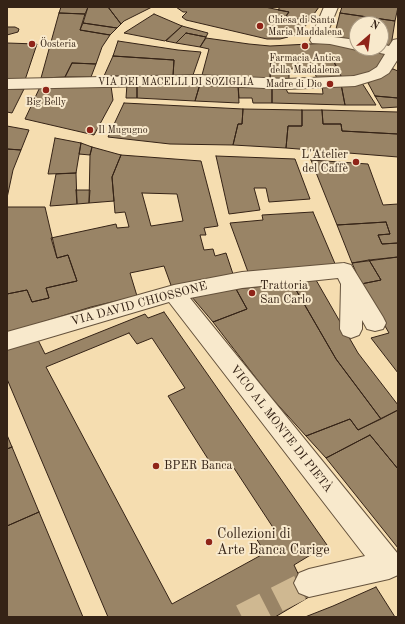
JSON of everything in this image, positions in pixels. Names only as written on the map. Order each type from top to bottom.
[{"type":"street","points":[[331,7],[317,40],[330,40],[349,44]]},
{"type":"street","name":"VIA DEI MACELLI DI SOZIGLIA","points":[[7,84],[198,80],[286,84],[332,82],[365,79],[375,75],[393,53]]},
{"type":"street","points":[[348,276],[375,322]]},
{"type":"street","points":[[348,276],[351,329]]},
{"type":"street","name":"VIA DAVID CHIOSSONE","points":[[7,341],[174,293],[242,280],[348,276]]},
{"type":"street","name":"VICO AL MONTE DI PIETÀ","points":[[174,293],[389,565],[309,583]]},
{"type":"building","points":[[61,7],[88,7],[85,14],[59,13]]},
{"type":"building","points":[[88,7],[108,7],[121,24],[117,28],[83,23]]},
{"type":"building","points":[[108,7],[152,7],[121,24]]},
{"type":"building","name":"Chiesa di Santa Maria Maddalena","points":[[176,7],[265,7],[289,12],[286,16],[309,21],[298,36],[290,34],[288,37],[280,39],[267,39],[186,20],[182,17],[187,12],[183,12]]},
{"type":"building","points":[[280,7],[319,7],[309,21],[286,16],[289,12],[278,10]]},
{"type":"building","points":[[342,7],[398,7],[395,21],[389,20],[389,16],[361,16],[340,13]]},
{"type":"building","points":[[59,13],[85,14],[80,30],[110,35],[102,47],[96,64],[72,63],[65,77],[41,78]]},
{"type":"building","points":[[340,13],[361,16],[349,16],[349,39],[334,37]]},
{"type":"building","points":[[154,14],[182,26],[165,41],[124,33]]},
{"type":"building","points":[[389,20],[395,21],[391,46],[389,46]]},
{"type":"building","points":[[83,23],[117,28],[110,35],[80,30]]},
{"type":"building","points":[[182,26],[208,33],[206,37],[186,33],[176,43],[166,41]]},
{"type":"building","points":[[7,27],[15,27],[19,29],[18,32],[7,35]]},
{"type":"building","points":[[186,33],[206,37],[200,47],[176,43]]},
{"type":"building","points":[[206,38],[270,46],[329,43],[349,47],[349,56],[384,56],[374,71],[342,78],[333,60],[271,61],[270,79],[202,75],[209,49],[200,47]]},
{"type":"building","points":[[118,41],[201,52],[193,75],[173,76],[174,60],[113,56]]},
{"type":"building","points":[[7,43],[37,44],[25,80],[7,80]]},
{"type":"building","points":[[113,56],[174,60],[173,76],[104,76]]},
{"type":"building","points":[[333,60],[342,78],[317,79],[313,68],[289,69],[289,80],[270,79],[271,61]]},
{"type":"building","points":[[72,63],[96,64],[91,77],[65,77]]},
{"type":"building","points":[[393,69],[398,71],[398,98],[375,96],[368,83]]},
{"type":"building","points":[[362,83],[376,105],[345,105],[341,84]]},
{"type":"building","points":[[127,84],[137,84],[137,98],[126,98]]},
{"type":"building","points":[[137,84],[200,84],[195,101],[137,98]]},
{"type":"building","points":[[200,84],[238,85],[239,103],[195,101]]},
{"type":"building","points":[[341,84],[345,105],[272,103],[272,86],[285,87],[288,93],[323,94],[322,85]]},
{"type":"building","points":[[238,85],[272,86],[272,103],[253,103],[252,98],[239,98]]},
{"type":"building","points":[[111,86],[113,100],[94,135],[25,119],[40,87]]},
{"type":"building","points":[[7,89],[24,89],[12,113],[7,112]]},
{"type":"building","points":[[375,96],[398,98],[398,107],[382,108]]},
{"type":"building","points":[[124,103],[243,109],[242,124],[238,124],[233,145],[170,144],[108,137]]},
{"type":"building","points":[[243,109],[302,110],[302,126],[288,126],[286,148],[233,145],[238,124],[242,124]]},
{"type":"building","points":[[302,110],[322,110],[323,124],[341,124],[342,131],[398,134],[398,157],[286,148],[288,126],[302,126]]},
{"type":"building","points":[[322,110],[398,112],[398,134],[342,131],[341,124],[323,124]]},
{"type":"building","points":[[7,126],[29,130],[21,150],[7,149]]},
{"type":"building","points":[[55,138],[81,143],[76,173],[48,174]]},
{"type":"building","points":[[81,143],[92,147],[90,155],[79,154]]},
{"type":"building","points":[[92,147],[121,155],[112,177],[114,201],[89,203],[90,155]]},
{"type":"building","points":[[7,149],[21,150],[13,170],[7,198]]},
{"type":"building","points":[[121,155],[201,161],[218,226],[204,228],[206,235],[200,235],[204,250],[213,249],[215,256],[226,253],[233,274],[172,288],[164,266],[130,273],[137,296],[91,307],[7,333],[7,294],[27,290],[32,302],[49,298],[46,288],[77,281],[68,255],[57,258],[51,238],[116,224],[117,228],[129,227],[125,212],[115,213],[112,177]],"holes":[[[142,193],[177,194],[183,221],[151,226]]]},
{"type":"building","points":[[216,156],[295,159],[310,199],[269,202],[266,188],[254,188],[260,210],[229,214]]},
{"type":"building","points":[[311,160],[368,164],[383,205],[398,204],[398,243],[382,244],[378,235],[390,234],[386,222],[337,225]]},
{"type":"building","points":[[76,173],[77,204],[50,206],[56,174]]},
{"type":"building","points":[[76,190],[90,190],[89,203],[77,204]]},
{"type":"building","points":[[7,207],[45,207],[57,258],[68,255],[77,281],[46,288],[49,298],[32,302],[27,290],[7,294]]},
{"type":"building","points":[[313,212],[336,266],[248,272],[230,223],[263,220],[262,215]]},
{"type":"building","points":[[386,222],[390,234],[378,235],[382,244],[398,243],[398,257],[352,263],[337,225]]},
{"type":"building","points":[[398,257],[398,373],[371,338],[389,333],[361,284],[381,280],[369,260]]},
{"type":"building","points":[[369,260],[381,280],[361,284],[352,263]]},
{"type":"building","points":[[316,280],[358,353],[398,405],[398,410],[381,419],[336,359],[292,283]]},
{"type":"building","points":[[292,283],[336,359],[381,419],[358,430],[350,419],[306,436],[269,395],[213,322],[247,309],[236,289]]},
{"type":"building","points":[[236,289],[247,309],[213,322],[191,296]]},
{"type":"building","points":[[164,312],[327,545],[294,565],[309,597],[275,617],[108,617],[7,379],[7,349],[37,338],[45,354],[145,314],[148,318]]},
{"type":"building","name":"BPER Banca","points":[[129,333],[137,344],[152,338],[185,388],[168,396],[215,470],[230,462],[274,529],[256,538],[265,553],[172,604],[46,367]]},
{"type":"building","points":[[398,410],[398,469],[370,435],[326,458],[306,436],[350,419],[358,430]]},
{"type":"building","points":[[7,435],[12,447],[7,449]]},
{"type":"building","points":[[370,435],[398,469],[398,548],[326,458]]},
{"type":"building","points":[[12,447],[39,512],[7,526],[7,449]]},
{"type":"building","points":[[39,512],[83,617],[7,617],[7,526]]},
{"type":"building","points":[[376,587],[395,617],[305,617],[333,606]]},
{"type":"tunnel","points":[[242,617],[309,583]]},
{"type":"place","name":"Chiesa di Santa Maria Maddalena","points":[[260,26]]},
{"type":"place","name":"Öosteria","points":[[32,44]]},
{"type":"place","name":"Farmacia Antica della Maddalena","points":[[305,46]]},
{"type":"place","name":"Madre di Dio","points":[[330,84]]},
{"type":"place","name":"Big Belly","points":[[46,90]]},
{"type":"place","name":"Il Mugugno","points":[[90,130]]},
{"type":"place","name":"L'Atelier del Caffè","points":[[356,162]]},
{"type":"place","name":"Trattoria San Carlo","points":[[252,293]]},
{"type":"place","name":"BPER Banca","points":[[156,466]]},
{"type":"place","name":"Collezioni di Arte Banca Carige","points":[[209,542]]}]
